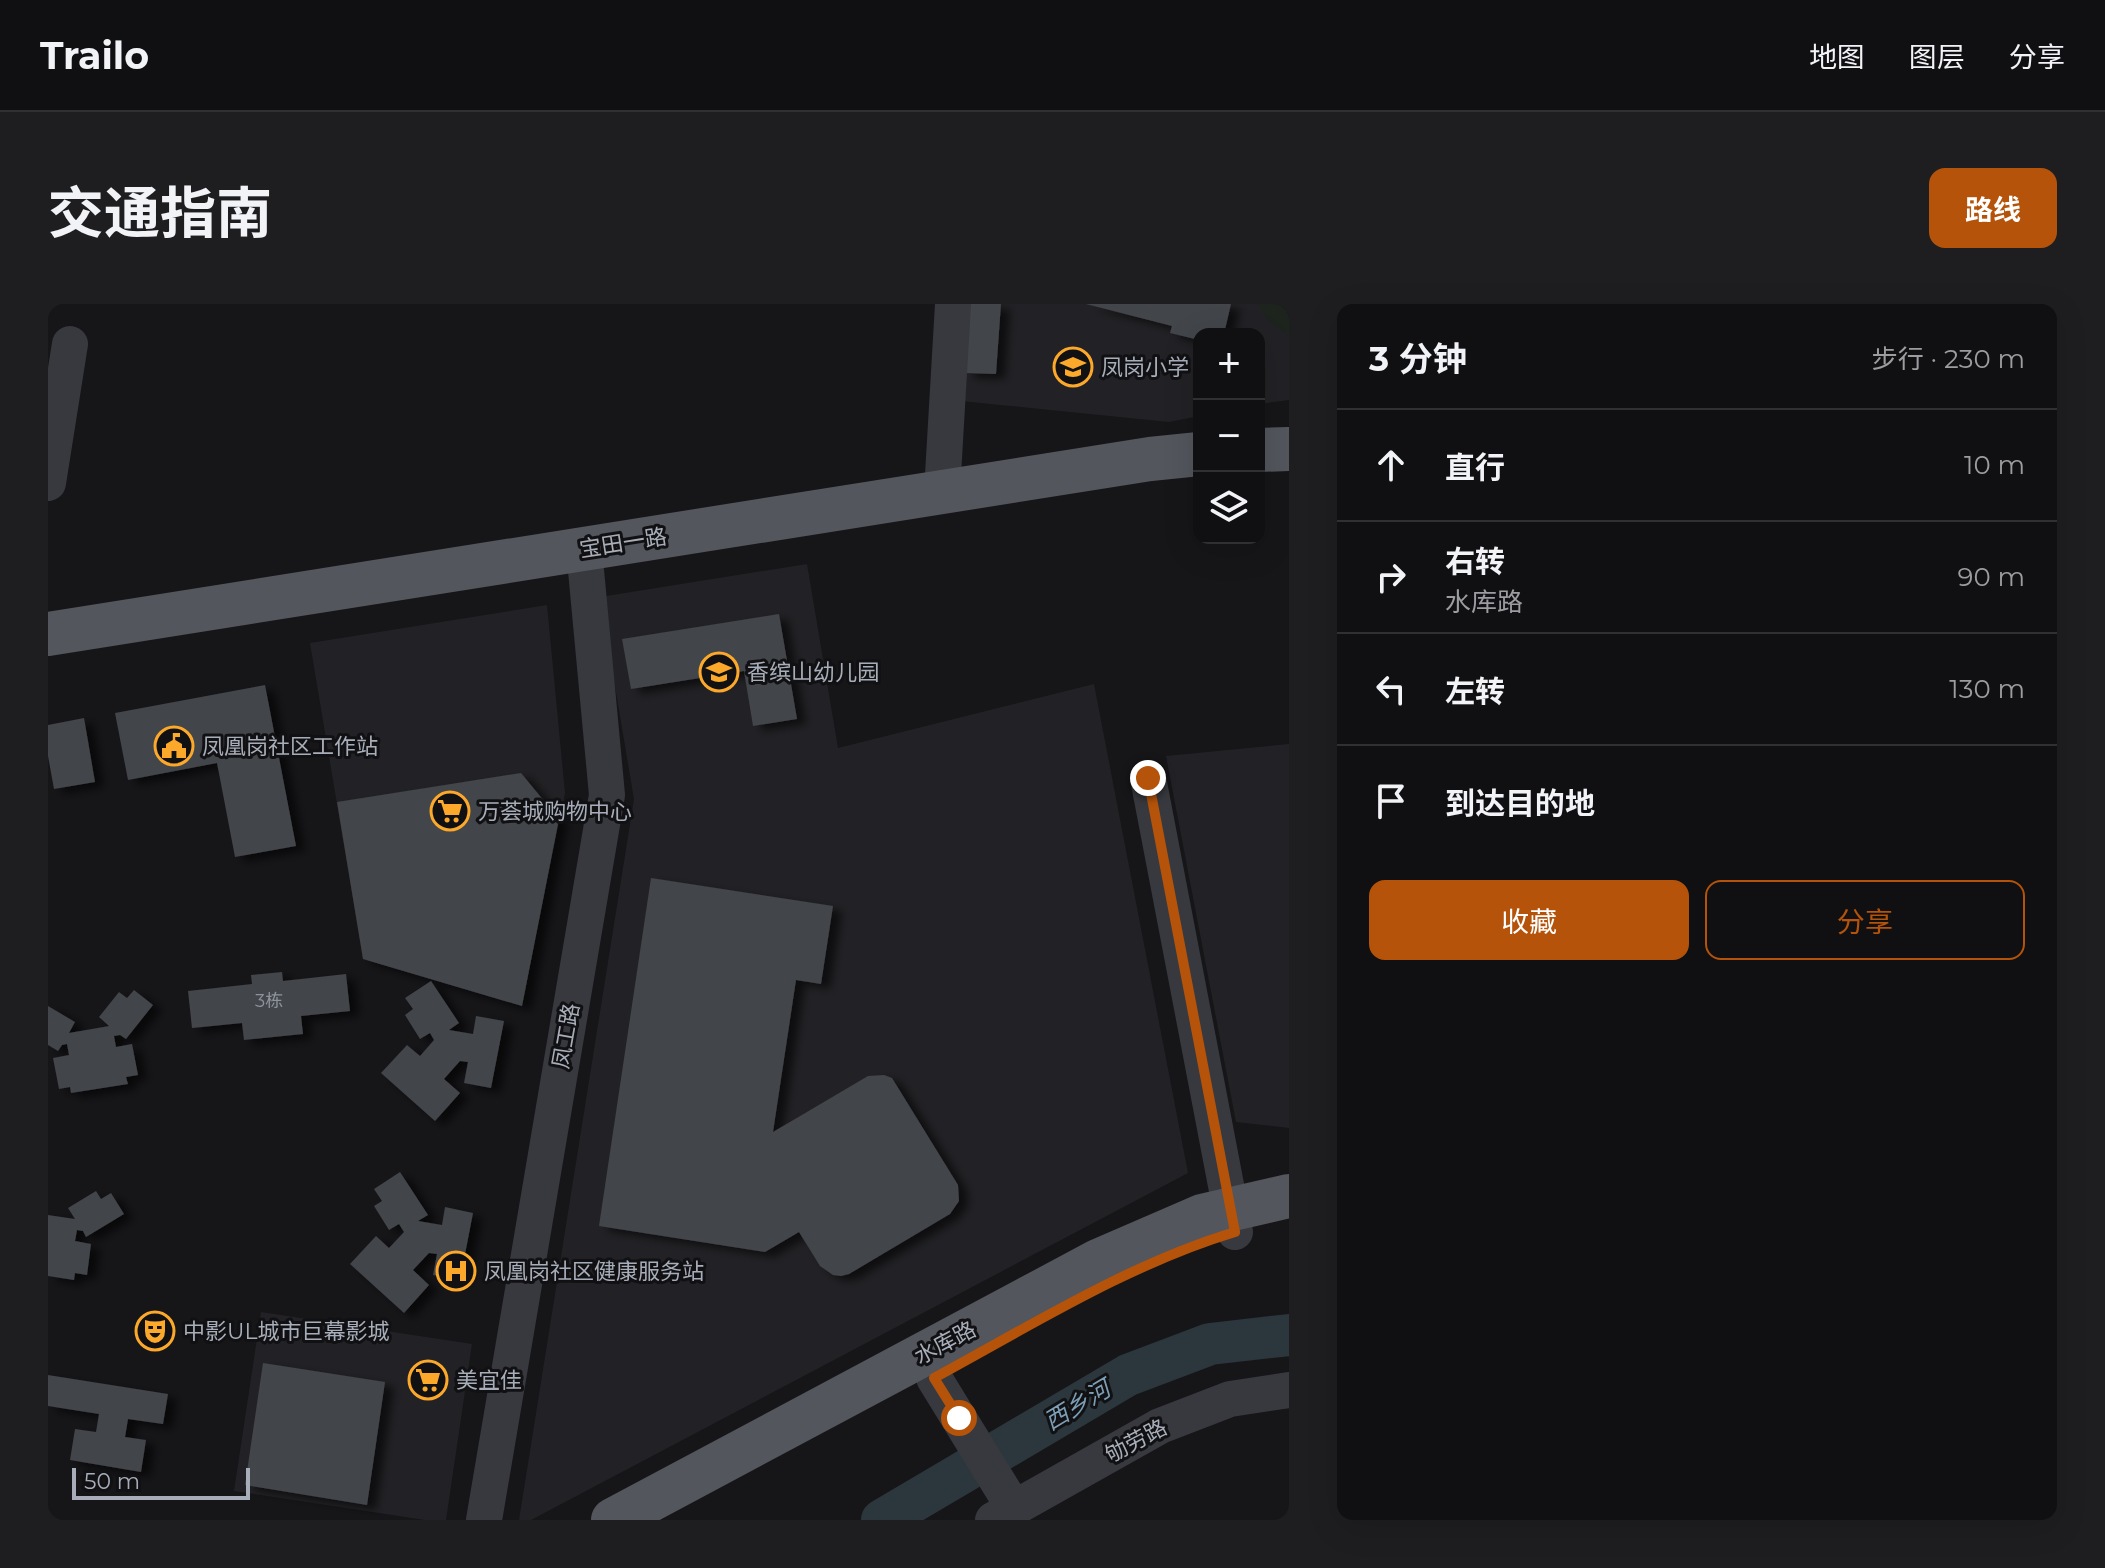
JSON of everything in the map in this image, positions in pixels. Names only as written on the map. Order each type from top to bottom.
[{"type":"main road","points":[[1265,423],[1289,422]]},
{"type":"main road","name":"宝田一路","points":[[48,634],[584,549],[942,478],[1146,431],[1193,427]]},
{"type":"main road","points":[[1265,450],[1289,449]]},
{"type":"main road","name":"宝田一路","points":[[48,604],[942,478],[1193,455]]},
{"type":"main road","name":"水库路","points":[[669,1520],[1110,1283],[1289,1196]]},
{"type":"main road","name":"水库路","points":[[613,1520],[1098,1261],[1202,1216],[1233,1221],[1289,1220]]},
{"type":"street","points":[[942,478],[953,304]]},
{"type":"street","points":[[48,483],[70,344]]},
{"type":"street","name":"凤工路","points":[[484,1520],[607,795],[584,549]]},
{"type":"street","points":[[1148,778],[1233,1221]]},
{"type":"street","points":[[934,1378],[959,1418],[1001,1502]]},
{"type":"street","name":"劬劳路","points":[[1001,1502],[1160,1426],[1230,1399],[1289,1390]]},
{"type":"shaded area","name":"凤岗小学","points":[[957,304],[1289,304],[1289,400],[1265,403],[1265,328],[1193,328],[1193,417],[1169,422],[941,399]]},
{"type":"shaded area","points":[[1258,304],[1289,304],[1286,306],[1289,310],[1289,336],[1268,320]]},
{"type":"shaded area","points":[[807,564],[838,748],[1094,684],[1188,1173],[531,1520],[519,1520],[634,799],[600,597]]},
{"type":"shaded area","name":"万荟城购物中心","points":[[547,605],[565,793],[522,1006],[363,959],[310,643]]},
{"type":"shaded area","points":[[1289,744],[1289,1128],[1236,1122],[1166,756]]},
{"type":"shaded area","points":[[261,1312],[472,1344],[446,1520],[425,1520],[234,1491]]},
{"type":"building","points":[[968,304],[1001,304],[996,374],[965,373]]},
{"type":"building","points":[[1086,304],[1231,304],[1225,328],[1193,328],[1193,339],[1170,333],[1172,326]]},
{"type":"building","points":[[779,614],[797,719],[753,726],[744,671],[631,689],[622,639]]},
{"type":"building","points":[[265,685],[296,846],[235,857],[217,763],[128,780],[115,713]]},
{"type":"building","points":[[84,718],[95,782],[54,789],[48,756],[48,725]]},
{"type":"building","points":[[521,773],[559,819],[522,1006],[363,959],[337,802]]},
{"type":"building","points":[[651,878],[833,906],[821,984],[796,980],[773,1132],[868,1076],[892,1078],[958,1185],[959,1201],[950,1214],[841,1276],[833,1275],[820,1266],[799,1232],[765,1252],[599,1226]]},
{"type":"building","points":[[282,972],[283,981],[346,974],[350,1011],[301,1016],[303,1034],[244,1040],[242,1023],[192,1028],[188,991],[252,984],[251,975]]},
{"type":"building","points":[[431,981],[459,1023],[449,1030],[473,1034],[476,1016],[504,1021],[491,1088],[464,1083],[468,1062],[460,1061],[444,1079],[460,1093],[435,1121],[381,1073],[407,1045],[420,1056],[434,1040],[430,1033],[420,1039],[405,1015],[413,1009],[405,998]]},
{"type":"building","points":[[134,990],[153,1005],[126,1039],[120,1035],[114,1036],[116,1047],[132,1044],[138,1075],[126,1077],[128,1084],[71,1093],[70,1087],[59,1089],[53,1058],[69,1055],[67,1044],[58,1051],[48,1045],[48,1006],[75,1022],[69,1033],[109,1026],[99,1017],[119,992],[127,998]]},
{"type":"building","points":[[400,1172],[428,1215],[418,1221],[442,1225],[445,1207],[473,1213],[460,1280],[433,1275],[437,1254],[429,1253],[413,1270],[429,1285],[404,1313],[350,1264],[376,1236],[389,1248],[404,1232],[399,1224],[389,1230],[374,1206],[382,1201],[374,1189]]},
{"type":"building","points":[[96,1191],[101,1199],[111,1193],[124,1214],[86,1237],[83,1231],[77,1230],[75,1241],[91,1244],[87,1275],[75,1273],[74,1280],[48,1276],[48,1215],[75,1219],[68,1208]]},
{"type":"building","points":[[263,1363],[385,1382],[367,1505],[245,1485]]},
{"type":"building","points":[[48,1375],[168,1394],[163,1424],[128,1419],[125,1437],[146,1440],[141,1472],[70,1460],[75,1429],[96,1432],[99,1414],[48,1406]]},
{"type":"waterway","name":"西乡河","points":[[882,1520],[1128,1375],[1210,1344],[1289,1335]]},
{"type":"place","name":"凤岗小学","points":[[1073,367]]},
{"type":"place","name":"香缤山幼儿园","points":[[719,672]]},
{"type":"place","name":"凤凰岗社区工作站","points":[[174,746]]},
{"type":"place","name":"万荟城购物中心","points":[[450,811]]},
{"type":"place","name":"凤凰岗社区健康服务站","points":[[456,1271]]},
{"type":"place","name":"中影UL城市巨幕影城","points":[[155,1331]]},
{"type":"place","name":"美宜佳","points":[[428,1380]]},
{"type":"route","points":[[959,1418],[934,1378],[1110,1283],[1159,1260],[1235,1232],[1148,778]]}]
